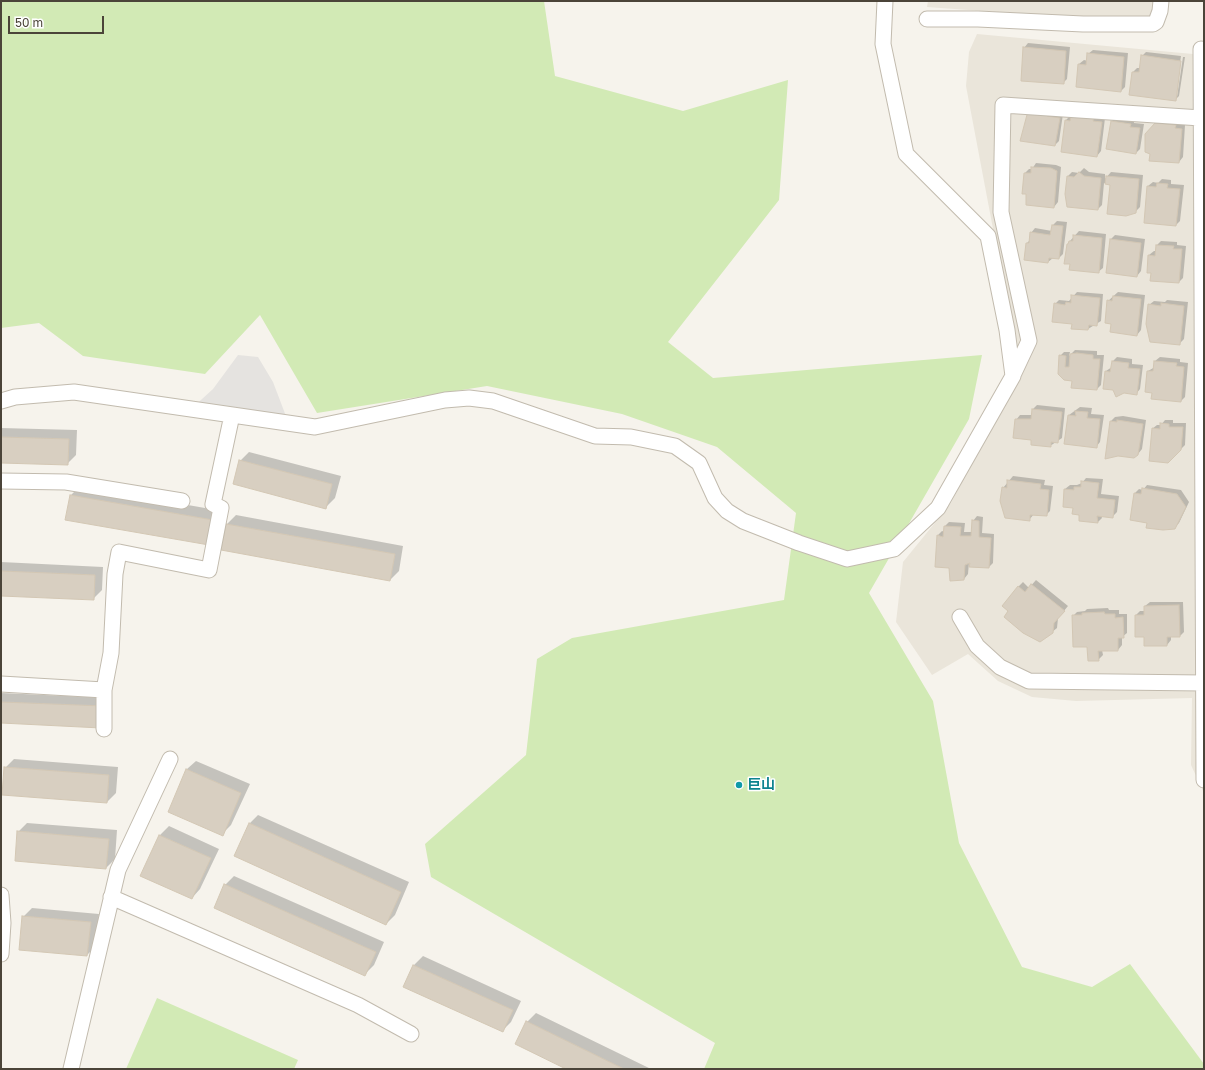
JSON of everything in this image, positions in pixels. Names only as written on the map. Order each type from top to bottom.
[{"type":"street","points":[[885,1],[883,44],[906,154],[988,236],[1007,330],[1013,376]]},
{"type":"street","points":[[926,19],[978,19],[1084,24],[1154,24],[1160,11],[1161,1]]},
{"type":"street","points":[[1201,49],[1204,779]]},
{"type":"street","points":[[1,401],[15,397],[74,392],[314,427],[445,400],[469,398],[493,401],[595,436],[631,437],[675,446],[699,463],[715,498],[727,511],[743,521],[759,528],[847,559],[894,549],[938,508],[1013,376],[1029,341],[1001,212],[1003,106],[1201,118]]},
{"type":"street","points":[[104,729],[104,690],[111,653],[115,574],[120,552],[209,570],[221,508],[212,504],[232,415]]},
{"type":"street","points":[[1,481],[66,482],[182,501]]},
{"type":"street","points":[[960,617],[977,646],[994,662],[1000,667],[1029,681],[1203,683]]},
{"type":"street","points":[[1,684],[104,690]]},
{"type":"street","points":[[71,1069],[118,870],[170,759]]},
{"type":"street","points":[[1,895],[3,923],[1,954]]},
{"type":"street","points":[[111,897],[358,1005],[411,1034]]},
{"type":"shaded area","points":[[928,1],[1163,1],[1162,24],[927,7]]},
{"type":"shaded area","points":[[977,34],[1193,54],[1204,58],[1204,793],[1191,765],[1192,698],[1076,701],[1032,697],[998,681],[968,654],[932,675],[896,622],[903,562],[951,503],[987,433],[1010,374],[1011,324],[966,86],[969,52]]},
{"type":"shaded area","points":[[238,355],[258,357],[273,382],[289,424],[191,409],[213,389]]},
{"type":"green space","points":[[1,1],[544,1],[555,76],[683,111],[788,80],[779,200],[668,342],[713,378],[982,355],[969,419],[869,593],[933,701],[959,843],[1022,967],[1092,987],[1130,964],[1204,1064],[1204,1069],[704,1069],[715,1043],[431,877],[425,844],[526,755],[537,659],[572,638],[784,600],[796,513],[717,447],[622,414],[487,386],[317,413],[260,315],[205,374],[83,356],[39,323],[1,328]]},
{"type":"green space","points":[[157,998],[298,1060],[294,1069],[126,1069]]},
{"type":"building","points":[[1023,47],[1066,51],[1064,84],[1021,81]]},
{"type":"building","points":[[1087,53],[1124,57],[1121,92],[1076,87],[1078,64],[1086,65]]},
{"type":"building","points":[[1141,55],[1181,61],[1176,101],[1129,95],[1132,72],[1139,72]]},
{"type":"building","points":[[1028,111],[1046,112],[1047,116],[1060,118],[1055,146],[1020,141]]},
{"type":"building","points":[[1071,114],[1094,117],[1093,121],[1102,122],[1097,157],[1061,152],[1065,120],[1070,121]]},
{"type":"building","points":[[1111,121],[1131,124],[1130,127],[1140,128],[1136,154],[1106,149]]},
{"type":"building","points":[[1155,123],[1176,125],[1175,128],[1182,129],[1179,163],[1149,161],[1150,154],[1145,152],[1145,134]]},
{"type":"building","points":[[1031,167],[1051,168],[1057,171],[1054,208],[1026,205],[1026,194],[1022,194],[1024,173],[1031,173]]},
{"type":"building","points":[[1079,172],[1084,176],[1101,178],[1098,210],[1067,207],[1065,194],[1067,176],[1074,177]]},
{"type":"building","points":[[1106,176],[1139,179],[1136,213],[1126,216],[1107,214],[1110,185],[1105,184]]},
{"type":"building","points":[[1157,183],[1168,184],[1167,188],[1180,189],[1176,226],[1144,223],[1147,186],[1156,187]]},
{"type":"building","points":[[1052,225],[1063,226],[1059,259],[1049,258],[1048,263],[1024,260],[1026,243],[1029,243],[1030,232],[1050,235]]},
{"type":"building","points":[[1073,235],[1102,238],[1099,273],[1069,270],[1070,264],[1064,264],[1067,244],[1069,241],[1073,241]]},
{"type":"building","points":[[1110,239],[1141,243],[1137,277],[1106,273]]},
{"type":"building","points":[[1156,245],[1174,246],[1173,249],[1182,249],[1179,283],[1150,281],[1151,273],[1147,273],[1148,255],[1155,256]]},
{"type":"building","points":[[1071,295],[1100,298],[1097,326],[1089,325],[1088,330],[1071,329],[1072,324],[1052,322],[1054,303],[1065,305],[1066,302],[1071,303]]},
{"type":"building","points":[[1113,296],[1141,299],[1137,336],[1110,332],[1111,324],[1105,323],[1107,300],[1112,301]]},
{"type":"building","points":[[1161,303],[1184,306],[1180,345],[1150,342],[1146,324],[1148,304],[1161,306]]},
{"type":"building","points":[[1077,353],[1093,355],[1093,359],[1100,359],[1097,390],[1071,388],[1072,381],[1064,380],[1058,374],[1059,355],[1066,356],[1065,367],[1069,367],[1070,354]]},
{"type":"building","points":[[1112,361],[1129,363],[1128,368],[1140,369],[1137,395],[1124,393],[1116,397],[1113,390],[1103,389],[1105,371],[1110,372]]},
{"type":"building","points":[[1154,361],[1177,363],[1176,366],[1184,367],[1181,402],[1151,399],[1152,393],[1145,392],[1147,371],[1153,371]]},
{"type":"building","points":[[1032,409],[1062,412],[1058,443],[1051,442],[1051,447],[1031,445],[1031,440],[1013,438],[1015,419],[1031,419]]},
{"type":"building","points":[[1075,411],[1088,412],[1087,418],[1100,419],[1097,448],[1064,444],[1068,415],[1076,416]]},
{"type":"building","points":[[1117,420],[1143,424],[1138,455],[1134,458],[1118,456],[1105,459],[1110,421],[1117,422]]},
{"type":"building","points":[[1160,423],[1169,424],[1169,427],[1183,427],[1181,450],[1168,463],[1149,461],[1152,428],[1160,429]]},
{"type":"building","points":[[1,437],[69,439],[68,465],[1,463]]},
{"type":"building","points":[[239,460],[332,484],[326,509],[233,484]]},
{"type":"building","points":[[1007,480],[1041,484],[1040,489],[1049,490],[1047,516],[1030,515],[1030,521],[1005,518],[1000,501],[1002,487],[1007,488]]},
{"type":"building","points":[[1081,481],[1099,483],[1097,498],[1115,500],[1113,518],[1097,516],[1098,523],[1079,521],[1079,515],[1072,514],[1073,508],[1063,507],[1064,489],[1074,490],[1074,487],[1081,487]]},
{"type":"building","points":[[1142,488],[1177,494],[1186,507],[1175,529],[1163,530],[1146,528],[1147,523],[1130,520],[1134,493],[1141,494]]},
{"type":"building","points":[[70,495],[213,520],[209,545],[65,520]]},
{"type":"building","points":[[972,520],[979,521],[979,537],[991,538],[989,568],[969,567],[970,563],[965,565],[964,580],[950,581],[949,568],[935,567],[937,535],[943,537],[944,526],[961,527],[960,536],[971,536]]},
{"type":"building","points":[[226,524],[395,554],[390,581],[221,550]]},
{"type":"building","points":[[1,571],[95,575],[94,600],[1,596]]},
{"type":"building","points":[[1031,584],[1065,611],[1054,623],[1053,633],[1040,642],[1023,633],[1004,617],[1008,611],[1002,606],[1018,586],[1025,592]]},
{"type":"building","points":[[1179,605],[1180,637],[1167,637],[1167,646],[1144,646],[1144,637],[1135,637],[1135,615],[1144,615],[1144,606]]},
{"type":"building","points":[[1104,612],[1105,614],[1115,614],[1115,618],[1123,617],[1124,638],[1118,638],[1118,651],[1098,651],[1099,661],[1088,661],[1087,647],[1073,647],[1072,615]]},
{"type":"building","points":[[1,702],[103,706],[101,728],[1,723]]},
{"type":"building","points":[[4,767],[109,775],[107,803],[2,795]]},
{"type":"building","points":[[186,769],[241,793],[223,836],[168,812]]},
{"type":"building","points":[[249,823],[401,892],[386,925],[234,856]]},
{"type":"building","points":[[17,831],[109,839],[106,869],[15,861]]},
{"type":"building","points":[[159,835],[211,858],[192,899],[140,876]]},
{"type":"building","points":[[224,884],[376,952],[365,976],[214,908]]},
{"type":"building","points":[[22,916],[91,922],[87,956],[19,950]]},
{"type":"building","points":[[413,965],[513,1010],[503,1032],[403,987]]},
{"type":"building","points":[[526,1021],[624,1069],[566,1069],[515,1044]]},
{"type":"place","name":"巨山","points":[[739,785]]}]
